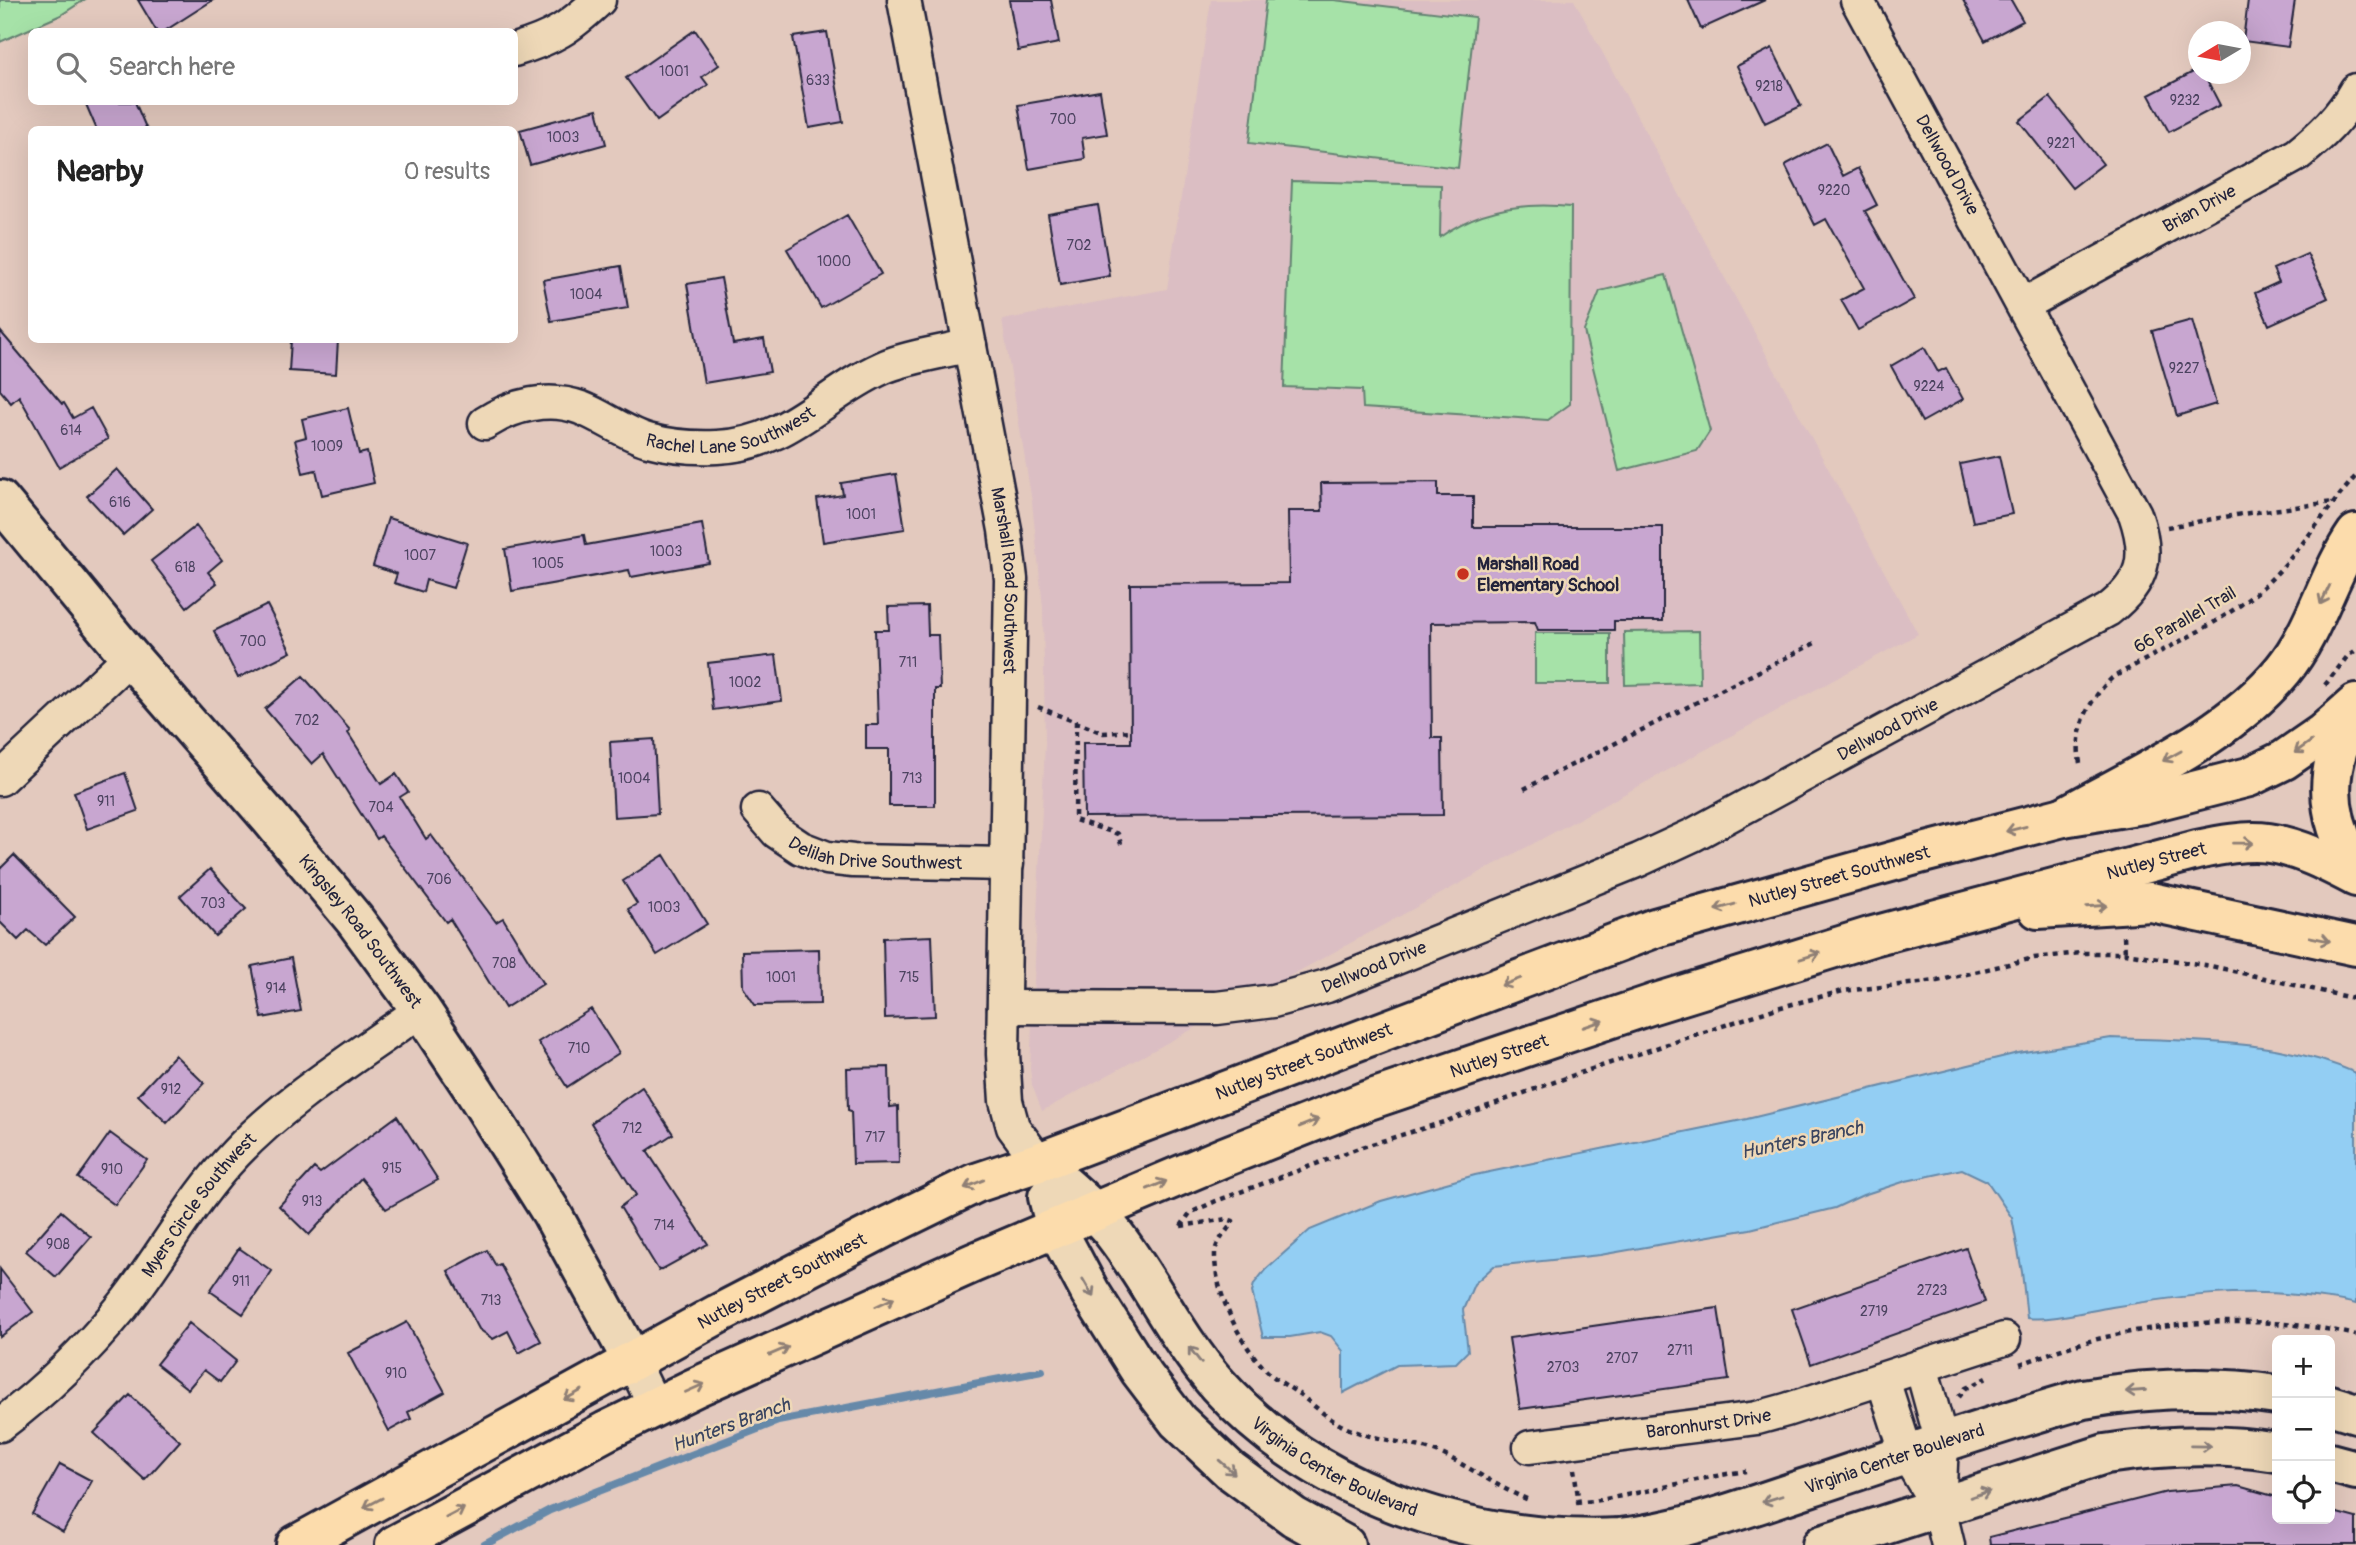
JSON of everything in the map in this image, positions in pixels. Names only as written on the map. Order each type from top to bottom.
[{"type":"main road","points":[[2063,817],[2191,746],[2241,710],[2283,670],[2311,624],[2356,534]]},
{"type":"main road","points":[[2356,706],[2333,758],[2330,789],[2336,824],[2346,852],[2356,867]]},
{"type":"main road","name":"Nutley Street Southwest","points":[[296,1545],[718,1314],[976,1183],[1039,1162],[1655,928],[1919,854],[2063,817],[2143,804],[2249,777],[2284,760],[2356,706]]},
{"type":"main road","name":"Nutley Street","points":[[1056,1228],[1366,1101],[1653,1004],[1873,936],[2148,862],[2231,843],[2269,843],[2314,856],[2356,877]]},
{"type":"main road","name":"Nutley Street","points":[[1955,914],[2151,902],[2356,946]]},
{"type":"main road","points":[[395,1545],[655,1407],[961,1268],[1056,1228]]},
{"type":"street","points":[[518,49],[541,42],[572,25],[599,0]]},
{"type":"street","name":"Marshall Road Southwest","points":[[904,0],[1006,530],[1011,579],[1003,1054],[1006,1101],[1013,1127],[1039,1162]]},
{"type":"street","name":"Dellwood Drive","points":[[1004,1007],[1217,1008],[1273,1001],[1327,986],[1639,860],[1693,835],[2108,610],[2124,597],[2137,578],[2143,558],[2143,536],[2135,514],[1857,0]]},
{"type":"street","name":"Brian Drive","points":[[2023,305],[2297,155],[2325,132],[2347,106],[2356,90]]},
{"type":"street","name":"Rachel Lane Southwest","points":[[485,423],[500,413],[525,404],[552,402],[579,408],[649,440],[683,447],[719,447],[756,440],[790,427],[853,383],[885,366],[970,345]]},
{"type":"street","name":"Kingsley Road Southwest","points":[[0,500],[354,919],[421,1010],[551,1212],[655,1407]]},
{"type":"street","points":[[0,779],[130,657]]},
{"type":"street","name":"Delilah Drive Southwest","points":[[758,810],[777,832],[801,848],[827,858],[853,861],[1007,864]]},
{"type":"street","name":"Myers Circle Southwest","points":[[0,1425],[25,1406],[74,1360],[123,1306],[194,1202],[236,1153],[279,1114],[421,1010]]},
{"type":"street","points":[[1039,1162],[1056,1228],[1090,1292],[1140,1371],[1178,1421],[1230,1470],[1294,1517],[1345,1545]]},
{"type":"street","name":"Virginia Center Boulevard","points":[[1039,1162],[1094,1212],[1120,1242],[1217,1385],[1256,1420],[1320,1470],[1383,1504],[1493,1533],[1583,1541],[1621,1538],[1692,1523],[1743,1509],[2082,1399],[2130,1391],[2217,1389],[2272,1394]]},
{"type":"street","name":"Baronhurst Drive","points":[[1530,1447],[1757,1418],[1921,1366],[2011,1352]]},
{"type":"street","points":[[1921,1366],[1924,1449],[1948,1545]]},
{"type":"street","points":[[1882,1380],[1924,1449]]},
{"type":"street","points":[[2335,1407],[2356,1413]]},
{"type":"street","points":[[1822,1545],[2105,1454],[2187,1446],[2223,1446],[2272,1451]]},
{"type":"street","points":[[2335,1464],[2356,1470]]},
{"type":"path","name":"66 Parallel Trail","points":[[2080,763],[2078,752],[2082,721],[2102,688],[2112,678],[2225,615],[2252,596],[2302,545],[2333,502],[2356,477]]},
{"type":"path","points":[[2143,536],[2165,528],[2242,514],[2333,502]]},
{"type":"path","points":[[1524,789],[1815,643]]},
{"type":"path","points":[[1034,706],[1102,733],[1131,731]]},
{"type":"path","points":[[1076,722],[1075,820],[1118,834],[1121,844]]},
{"type":"path","points":[[2123,928],[2125,953]]},
{"type":"path","points":[[1222,1237],[1233,1221],[1227,1219],[1181,1226],[1191,1213],[1216,1201],[1359,1148],[1444,1122],[1574,1075],[1777,1008],[1843,991],[1937,981],[2034,958],[2081,953],[2125,953],[2211,966],[2356,999]]},
{"type":"path","points":[[2011,1352],[2075,1345],[2167,1326],[2237,1321],[2288,1323],[2356,1335]]},
{"type":"path","points":[[1956,1408],[1966,1388],[1996,1374]]},
{"type":"shaded area","name":"Marshall Road Elementary School","points":[[1211,0],[1574,0],[1918,634],[1042,1111],[1032,1085],[1030,1069],[1045,743],[1043,608],[1032,502],[1002,320],[1167,289]]},
{"type":"green space","points":[[0,0],[84,0],[61,15],[0,42]]},
{"type":"green space","points":[[1266,0],[1334,0],[1475,17],[1458,168],[1249,143]]},
{"type":"green space","points":[[1292,181],[1441,185],[1440,237],[1470,220],[1502,210],[1536,206],[1571,207],[1570,404],[1548,420],[1363,408],[1362,390],[1284,387]]},
{"type":"green space","points":[[1666,275],[1710,431],[1697,451],[1619,471],[1584,331],[1600,291]]},
{"type":"green space","points":[[1699,631],[1700,683],[1625,685],[1624,632]]},
{"type":"green space","points":[[1535,633],[1610,633],[1610,683],[1535,683]]},
{"type":"water","points":[[2111,1038],[2205,1041],[2267,1048],[2327,1062],[2356,1073],[2356,1304],[2288,1294],[2213,1294],[2163,1299],[2058,1317],[2027,1318],[2012,1218],[1987,1181],[1962,1169],[1906,1181],[1863,1195],[1835,1208],[1750,1229],[1600,1255],[1494,1266],[1474,1284],[1463,1310],[1468,1351],[1456,1363],[1397,1365],[1343,1393],[1343,1351],[1331,1336],[1320,1332],[1290,1337],[1263,1337],[1252,1292],[1254,1284],[1266,1269],[1310,1230],[1381,1201],[1475,1175],[1747,1119],[2018,1053]]},
{"type":"building","points":[[138,0],[213,0],[169,28],[155,28]]},
{"type":"building","points":[[1009,0],[1051,0],[1059,43],[1018,51]]},
{"type":"building","points":[[1688,0],[1765,0],[1701,29]]},
{"type":"building","points":[[1963,0],[2011,0],[2023,21],[1985,41]]},
{"type":"building","points":[[2248,0],[2295,0],[2288,47],[2251,42],[2251,21],[2245,21]]},
{"type":"building","points":[[695,30],[719,65],[702,77],[708,85],[657,121],[626,78]]},
{"type":"building","points":[[827,32],[843,122],[809,128],[793,37]]},
{"type":"building","points":[[1772,48],[1801,106],[1765,123],[1737,66]]},
{"type":"building","points":[[2188,75],[2188,84],[2209,84],[2220,105],[2169,132],[2149,95]]},
{"type":"building","points":[[1100,91],[1107,134],[1082,138],[1085,159],[1029,169],[1018,105]]},
{"type":"building","points":[[2050,97],[2103,164],[2072,188],[2019,121]]},
{"type":"building","points":[[86,105],[136,105],[145,126],[95,126]]},
{"type":"building","points":[[597,109],[606,144],[530,165],[520,130]]},
{"type":"building","points":[[1827,143],[1843,176],[1858,168],[1877,205],[1865,211],[1914,299],[1858,330],[1841,300],[1864,288],[1826,219],[1815,225],[1785,165]]},
{"type":"building","points":[[1098,205],[1110,276],[1060,285],[1048,214]]},
{"type":"building","points":[[847,215],[881,274],[821,308],[787,249]]},
{"type":"building","points":[[2307,254],[2328,298],[2269,325],[2255,293],[2279,282],[2273,269]]},
{"type":"building","points":[[621,266],[628,308],[551,321],[543,280]]},
{"type":"building","points":[[721,278],[733,344],[764,339],[770,372],[704,383],[687,284]]},
{"type":"building","points":[[2192,320],[2216,404],[2177,416],[2152,331]]},
{"type":"building","points":[[0,331],[62,404],[64,403],[73,418],[91,408],[108,439],[59,467],[19,396],[11,403],[0,390]]},
{"type":"building","points":[[291,343],[338,343],[336,374],[289,371]]},
{"type":"building","points":[[1924,347],[1938,372],[1946,368],[1963,399],[1922,422],[1891,366]]},
{"type":"building","points":[[348,408],[359,454],[367,452],[374,483],[322,495],[316,470],[303,473],[295,440],[306,437],[302,419]]},
{"type":"building","points":[[1999,456],[2012,514],[1973,522],[1960,464]]},
{"type":"building","points":[[117,469],[152,509],[123,535],[87,496]]},
{"type":"building","points":[[896,474],[905,529],[823,542],[817,499],[843,495],[841,483]]},
{"type":"building","points":[[1438,482],[1438,496],[1473,496],[1473,527],[1663,527],[1663,621],[1614,621],[1614,630],[1538,630],[1535,622],[1431,623],[1432,738],[1442,738],[1443,815],[1084,817],[1083,743],[1131,743],[1130,584],[1289,583],[1288,511],[1322,511],[1321,483]]},
{"type":"building","points":[[388,518],[467,543],[453,588],[426,580],[423,592],[394,583],[397,574],[373,566]]},
{"type":"building","points":[[702,524],[709,563],[631,577],[629,570],[512,591],[505,549],[584,535],[586,545]]},
{"type":"building","points":[[196,526],[222,560],[208,572],[217,583],[187,607],[151,561]]},
{"type":"building","points":[[267,605],[291,652],[238,678],[214,631]]},
{"type":"building","points":[[927,606],[928,635],[938,635],[940,689],[935,689],[935,806],[889,806],[889,749],[866,749],[866,725],[878,725],[875,630],[889,630],[888,607]]},
{"type":"building","points":[[776,655],[782,701],[713,710],[708,663]]},
{"type":"building","points":[[303,676],[350,730],[348,733],[381,784],[396,774],[408,792],[400,797],[426,839],[431,835],[496,922],[503,918],[543,984],[505,1008],[450,919],[446,922],[381,836],[377,839],[323,754],[312,764],[265,709]]},
{"type":"building","points":[[654,739],[658,814],[614,817],[610,742]]},
{"type":"building","points":[[125,773],[138,811],[87,829],[74,792]]},
{"type":"building","points":[[14,855],[75,917],[45,945],[28,930],[18,940],[0,922],[0,869]]},
{"type":"building","points":[[664,855],[707,924],[657,955],[628,909],[637,904],[623,881]]},
{"type":"building","points":[[210,869],[246,909],[215,936],[180,896]]},
{"type":"building","points":[[932,936],[935,1016],[885,1018],[883,938]]},
{"type":"building","points":[[819,949],[820,1004],[755,1005],[743,987],[742,951]]},
{"type":"building","points":[[291,958],[301,1011],[262,1018],[252,966]]},
{"type":"building","points":[[591,1009],[619,1053],[567,1087],[538,1042]]},
{"type":"building","points":[[175,1055],[204,1083],[167,1123],[138,1095]]},
{"type":"building","points":[[889,1067],[890,1107],[898,1106],[899,1163],[853,1164],[847,1068]]},
{"type":"building","points":[[642,1087],[673,1134],[647,1151],[708,1244],[659,1271],[620,1207],[636,1195],[591,1123]]},
{"type":"building","points":[[397,1116],[438,1180],[386,1209],[361,1178],[309,1235],[279,1206],[314,1168],[320,1173]]},
{"type":"building","points":[[110,1133],[147,1160],[115,1205],[78,1178]]},
{"type":"building","points":[[61,1211],[91,1237],[56,1277],[26,1251]]},
{"type":"building","points":[[239,1248],[272,1271],[243,1314],[210,1291]]},
{"type":"building","points":[[1966,1248],[1985,1302],[1811,1364],[1792,1309]]},
{"type":"building","points":[[487,1250],[496,1266],[500,1264],[541,1341],[519,1353],[508,1331],[493,1339],[479,1329],[448,1271]]},
{"type":"building","points":[[0,1269],[33,1312],[0,1337]]},
{"type":"building","points":[[1718,1308],[1729,1380],[1520,1409],[1509,1338]]},
{"type":"building","points":[[407,1322],[445,1392],[408,1412],[411,1419],[389,1431],[348,1353]]},
{"type":"building","points":[[189,1323],[236,1361],[220,1382],[204,1370],[188,1389],[156,1364]]},
{"type":"building","points":[[130,1395],[180,1441],[145,1480],[94,1433]]},
{"type":"building","points":[[60,1464],[92,1481],[63,1532],[32,1514]]},
{"type":"building","points":[[2238,1486],[2272,1496],[2272,1524],[2335,1524],[2335,1512],[2356,1518],[2356,1545],[1990,1545],[1989,1537],[2167,1492]]},
{"type":"waterway","name":"Hunters Branch","points":[[484,1545],[550,1510],[778,1421],[1042,1371]]},
{"type":"place","name":"Marshall Road Elementary School","points":[[1463,574]]}]
